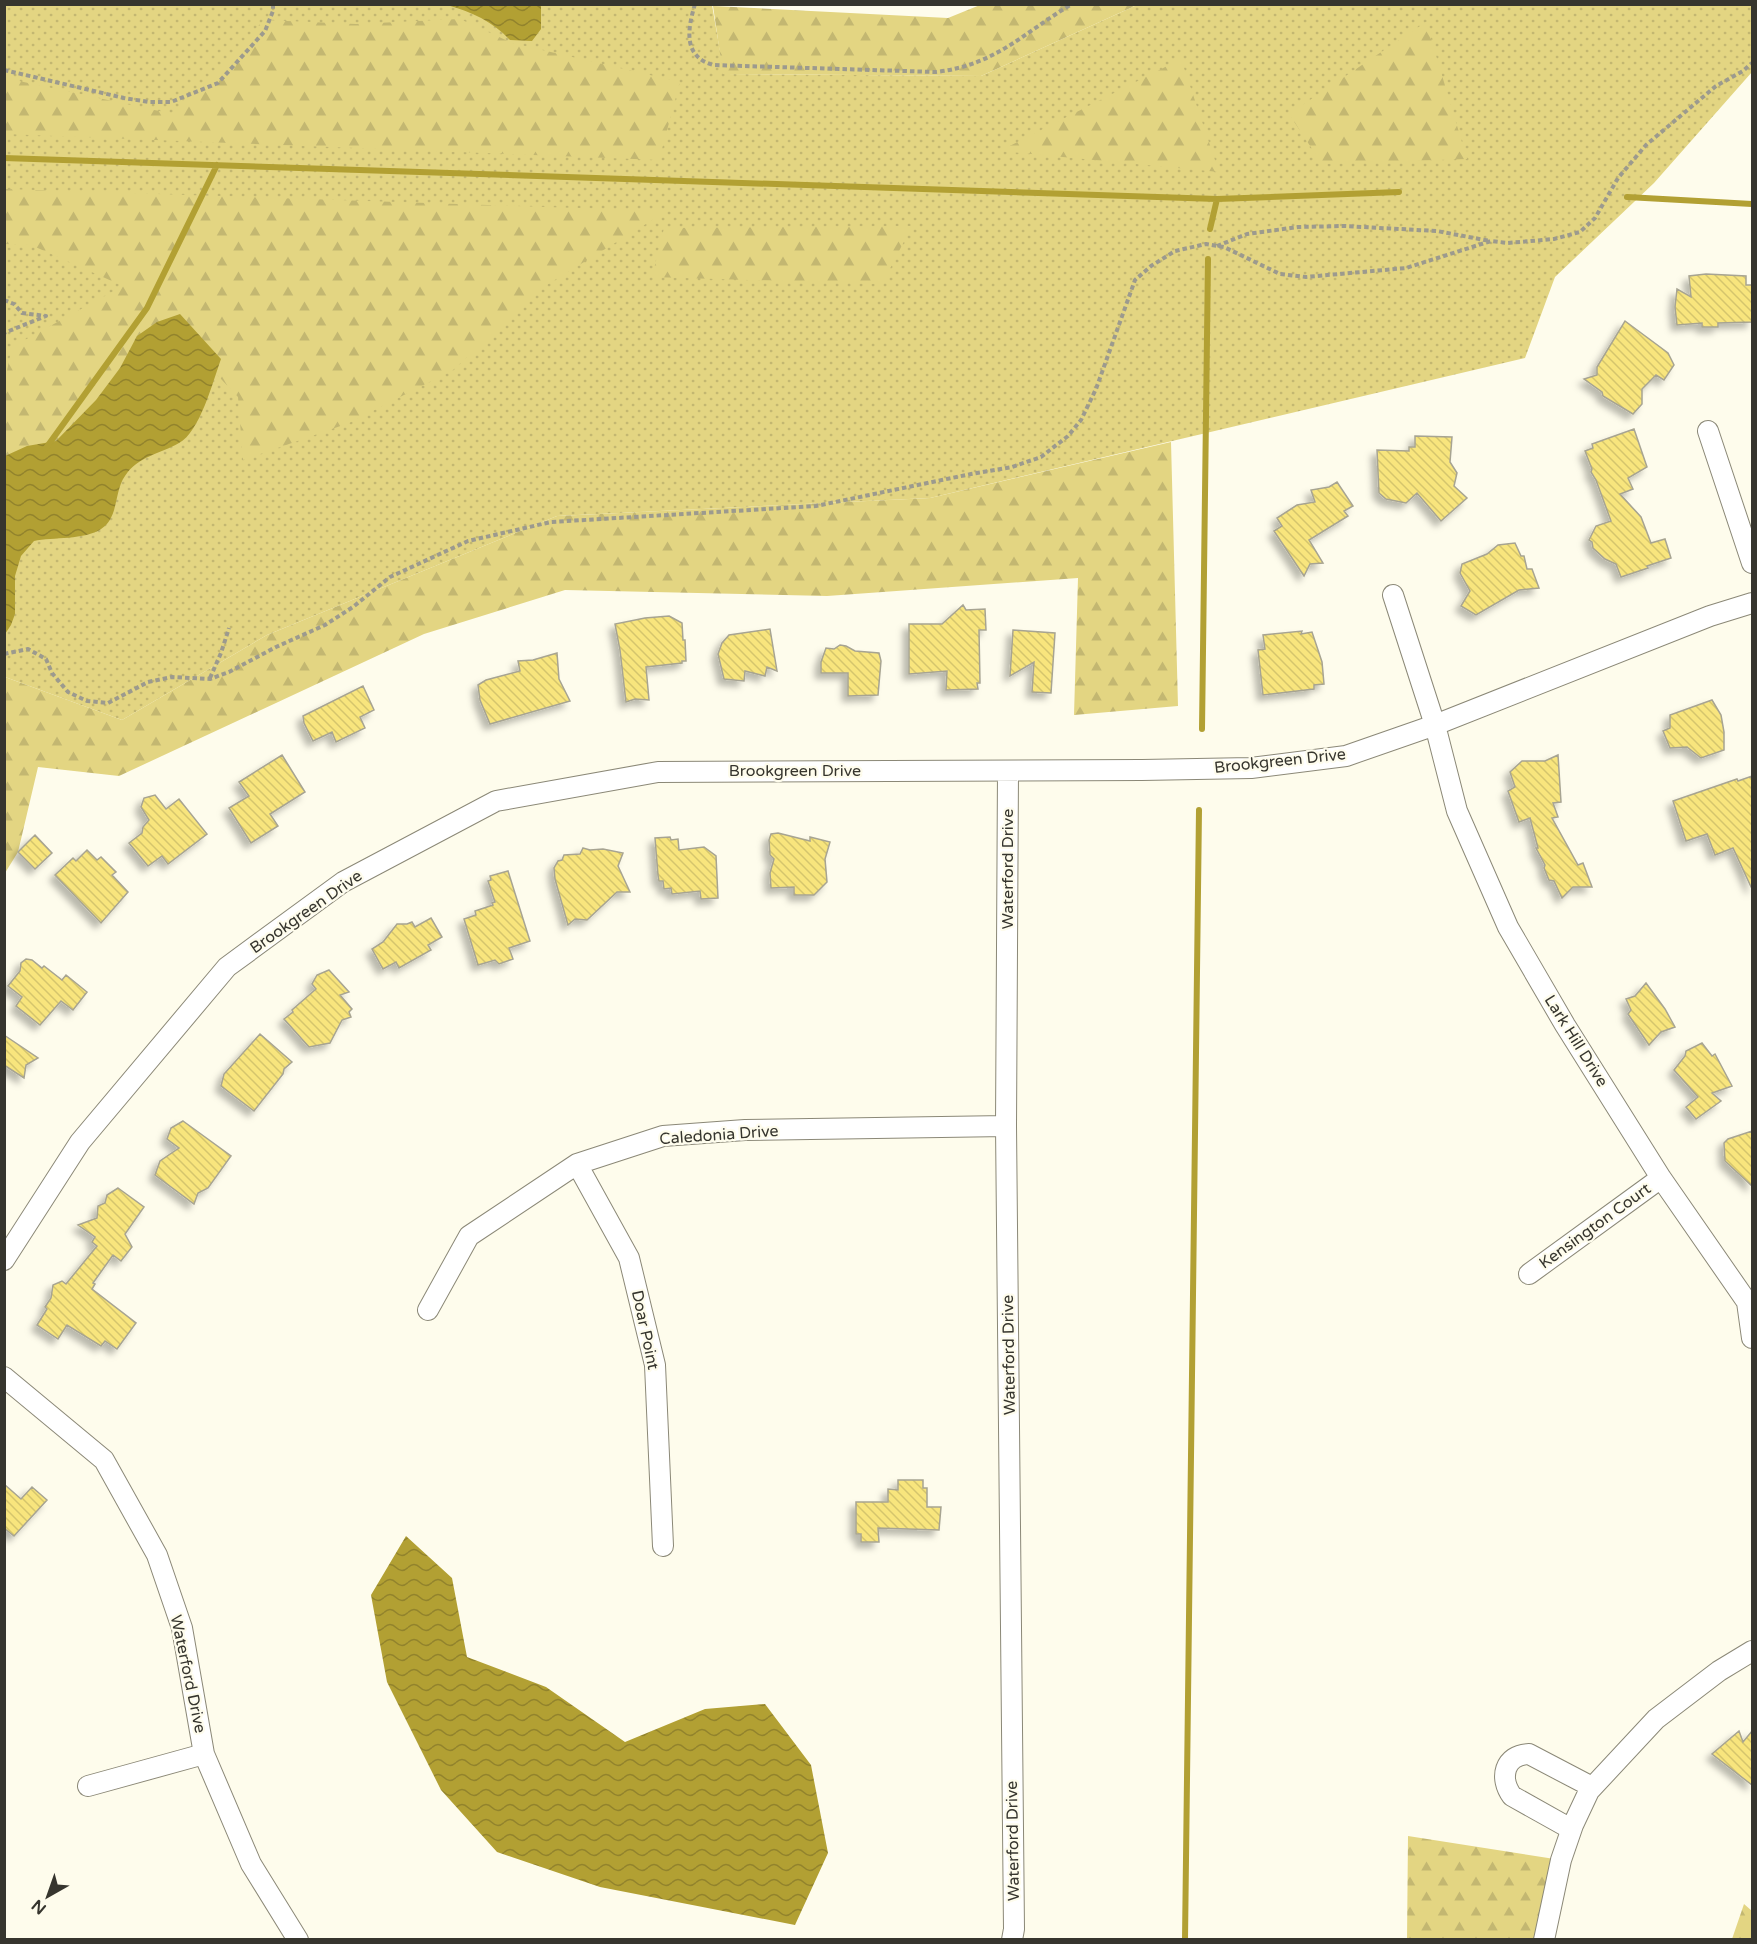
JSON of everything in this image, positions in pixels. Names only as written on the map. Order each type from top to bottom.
[{"type":"street","points":[[1708,431],[1752,563]]},
{"type":"street","name":"Lark Hill Drive","points":[[1393,595],[1435,724],[1457,811],[1508,927],[1565,1025],[1661,1178],[1747,1302],[1752,1338]]},
{"type":"street","name":"Brookgreen Drive","points":[[4,1260],[80,1142],[227,967],[343,882],[496,801],[658,772],[1251,768],[1346,756],[1435,724],[1710,616],[1752,603]]},
{"type":"street","name":"Waterford Drive","points":[[1008,771],[1006,1126],[1014,1917],[1012,1940]]},
{"type":"street","name":"Caledonia Drive","points":[[428,1310],[470,1236],[577,1164],[663,1136],[744,1131],[1006,1126]]},
{"type":"street","name":"Doar Point","points":[[577,1164],[629,1258],[654,1365],[663,1546]]},
{"type":"street","name":"Kensington Court","points":[[1529,1274],[1661,1178]]},
{"type":"street","name":"Waterford Drive","points":[[4,1377],[104,1460],[157,1555],[182,1629],[204,1754],[251,1864],[298,1940]]},
{"type":"street","points":[[1544,1940],[1561,1860],[1571,1829],[1592,1787],[1656,1719],[1719,1671],[1752,1651]]},
{"type":"street","points":[[88,1786],[204,1754]]},
{"type":"street","points":[[1571,1829],[1512,1796],[1505,1787],[1504,1772],[1519,1755],[1529,1754],[1592,1787]]},
{"type":"path","points":[[4,70],[124,98],[149,102],[171,102],[218,83],[266,31],[273,4]]},
{"type":"path","points":[[695,4],[689,36],[696,54],[704,62],[713,65],[936,72],[958,69],[984,60],[1072,4]]},
{"type":"path","points":[[1217,246],[1246,234],[1298,227],[1344,226],[1437,231],[1508,243],[1554,239],[1580,232],[1595,218],[1618,178],[1646,145],[1716,86],[1743,71],[1752,63]]},
{"type":"path","points":[[4,654],[28,649],[46,659],[52,672],[68,692],[87,701],[108,703],[148,682],[172,677],[210,679],[229,672],[325,625],[353,607],[390,577],[468,541],[551,522],[816,506],[1012,467],[1041,457],[1068,436],[1081,420],[1096,389],[1135,280],[1151,266],[1175,251],[1206,244],[1224,247],[1280,274],[1306,277],[1406,268],[1491,241]]},
{"type":"path","points":[[4,300],[14,304],[22,313],[46,316],[4,333]]},
{"type":"path","points":[[210,679],[229,628]]},
{"type":"green space","points":[[1752,4],[1752,72],[1654,183],[1555,277],[1525,358],[930,498],[557,516],[267,635],[122,720],[5,677],[4,5],[712,5],[724,74],[981,76],[1137,5]]},
{"type":"green space","points":[[980,5],[1137,5],[981,76],[723,74],[713,6],[948,18]]},
{"type":"green space","points":[[460,19],[512,43],[680,82],[659,160],[5,134],[5,78],[173,114],[264,20],[356,24]]},
{"type":"green space","points":[[1426,22],[1467,159],[1322,164],[1289,114]]},
{"type":"green space","points":[[1181,59],[1219,172],[1000,151]]},
{"type":"green space","points":[[5,189],[667,211],[545,286],[453,370],[349,423],[243,460],[238,397],[206,363],[44,477],[5,455],[5,380],[12,347],[123,286],[31,245],[5,244]]},
{"type":"green space","points":[[912,226],[882,284],[652,277],[664,228]]},
{"type":"green space","points":[[1171,442],[1178,706],[1074,715],[1078,578],[827,596],[565,590],[424,634],[119,776],[38,767],[18,852],[5,873],[5,677],[122,720],[267,635],[557,516],[930,498]]},
{"type":"green space","points":[[1408,1836],[1561,1860],[1544,1939],[1407,1940]]},
{"type":"green space","points":[[1744,1904],[1752,1911],[1752,1939],[1732,1939]]},
{"type":"water","points":[[447,5],[541,5],[541,29],[532,41],[510,40],[481,18]]},
{"type":"water","points":[[180,314],[221,359],[210,392],[193,428],[179,443],[143,460],[130,469],[119,489],[111,518],[101,529],[78,537],[34,541],[21,556],[15,576],[15,614],[5,634],[5,456],[27,446],[56,441],[96,400],[120,368],[137,336],[157,322]]},
{"type":"water","points":[[406,1536],[452,1578],[467,1657],[546,1687],[625,1742],[705,1709],[765,1704],[811,1765],[828,1853],[795,1925],[600,1887],[497,1852],[441,1790],[387,1682],[371,1595]]},
{"type":"building","points":[[1706,274],[1746,276],[1746,285],[1752,285],[1752,322],[1718,323],[1718,327],[1702,327],[1702,323],[1677,325],[1675,307],[1677,289],[1691,297],[1689,276]]},
{"type":"building","points":[[1625,321],[1668,353],[1674,365],[1664,380],[1656,375],[1642,389],[1642,404],[1633,414],[1603,396],[1602,392],[1584,379],[1597,375],[1597,367]]},
{"type":"building","points":[[1634,429],[1647,467],[1628,478],[1633,489],[1620,494],[1641,517],[1651,543],[1665,539],[1671,558],[1621,577],[1616,564],[1605,559],[1593,548],[1589,540],[1596,526],[1611,521],[1585,451],[1593,448],[1592,444]]},
{"type":"building","points":[[1415,436],[1452,437],[1450,462],[1457,473],[1454,486],[1467,498],[1441,521],[1417,493],[1406,503],[1386,499],[1379,493],[1377,450],[1409,451],[1409,447],[1415,447]]},
{"type":"building","points":[[1337,482],[1353,506],[1344,511],[1348,516],[1309,540],[1323,563],[1310,564],[1304,576],[1274,531],[1282,526],[1277,518],[1297,505],[1315,502],[1311,490],[1329,487]]},
{"type":"building","points":[[1515,543],[1521,556],[1524,556],[1527,569],[1532,569],[1539,588],[1519,590],[1476,615],[1461,606],[1470,591],[1460,573],[1462,564],[1487,554],[1498,545]]},
{"type":"building","points":[[963,605],[966,610],[985,609],[986,630],[979,630],[980,683],[977,683],[978,689],[946,690],[947,671],[909,674],[909,624],[942,624]]},
{"type":"building","points":[[669,616],[682,623],[686,661],[646,667],[649,700],[635,699],[626,702],[615,624]]},
{"type":"building","points":[[770,629],[777,671],[767,667],[765,676],[745,671],[744,681],[724,679],[718,654],[722,643],[729,635]]},
{"type":"building","points":[[1013,630],[1055,633],[1051,693],[1032,692],[1034,662],[1010,676]]},
{"type":"building","points":[[1302,631],[1301,634],[1312,632],[1322,662],[1324,684],[1314,685],[1314,689],[1263,695],[1258,650],[1265,649],[1263,635]]},
{"type":"building","points":[[840,645],[855,651],[879,653],[881,661],[878,695],[848,696],[848,673],[821,673],[821,662],[826,648],[834,649]]},
{"type":"building","points":[[557,653],[559,679],[570,701],[490,724],[480,700],[478,685],[486,680],[520,671],[518,661],[533,660]]},
{"type":"building","points":[[363,686],[374,710],[360,717],[365,728],[336,742],[332,732],[313,741],[303,716]]},
{"type":"building","points":[[1712,700],[1721,715],[1724,750],[1701,758],[1687,747],[1670,748],[1663,731],[1670,728],[1670,715]]},
{"type":"building","points":[[282,755],[305,792],[270,814],[278,826],[251,843],[229,808],[249,796],[239,782]]},
{"type":"building","points":[[1558,755],[1561,802],[1553,803],[1558,817],[1552,818],[1578,865],[1583,863],[1592,887],[1573,887],[1562,898],[1554,881],[1549,880],[1545,865],[1536,848],[1538,848],[1530,818],[1519,822],[1508,791],[1515,787],[1510,772],[1522,761],[1545,761]]},
{"type":"building","points":[[1752,776],[1752,889],[1733,848],[1715,855],[1707,834],[1686,841],[1673,801]]},
{"type":"building","points":[[155,795],[166,809],[179,799],[207,834],[168,864],[162,856],[148,866],[129,843],[142,833],[143,827],[149,820],[141,807],[144,798]]},
{"type":"building","points":[[778,833],[810,841],[810,837],[830,842],[825,859],[827,882],[814,895],[794,895],[794,887],[771,888],[770,873],[774,859],[770,855],[769,840],[771,834]]},
{"type":"building","points":[[35,835],[52,853],[35,869],[18,852]]},
{"type":"building","points":[[670,837],[671,840],[678,839],[679,850],[704,847],[716,856],[718,898],[701,899],[700,891],[672,894],[671,888],[664,889],[663,881],[659,881],[655,838]]},
{"type":"building","points":[[583,848],[623,853],[618,866],[630,892],[617,892],[587,920],[575,919],[568,925],[554,868],[564,855],[580,854]]},
{"type":"building","points":[[87,850],[97,860],[101,857],[116,872],[112,875],[128,892],[101,923],[55,875],[73,858],[76,861]]},
{"type":"building","points":[[508,871],[530,941],[509,948],[513,959],[499,964],[495,960],[478,965],[464,919],[476,915],[475,911],[493,905],[492,903],[495,902],[488,881],[491,880],[490,876]]},
{"type":"building","points":[[431,918],[442,937],[428,945],[431,950],[399,968],[396,962],[383,969],[372,949],[383,942],[397,924],[412,922],[415,927]]},
{"type":"building","points":[[26,959],[32,960],[42,968],[44,966],[62,980],[66,975],[87,992],[73,1010],[61,1001],[40,1025],[16,1006],[22,997],[8,986],[20,971],[21,963]]},
{"type":"building","points":[[329,970],[349,992],[340,995],[352,1009],[349,1012],[351,1017],[342,1020],[330,1043],[309,1047],[284,1019],[316,989],[312,984],[317,975]]},
{"type":"building","points":[[1646,983],[1675,1027],[1661,1032],[1649,1045],[1628,1014],[1631,1010],[1626,999],[1635,996]]},
{"type":"building","points":[[260,1034],[292,1062],[284,1069],[283,1074],[254,1111],[221,1086],[224,1074]]},
{"type":"building","points":[[4,1035],[38,1058],[26,1065],[24,1078],[4,1065]]},
{"type":"building","points":[[1702,1043],[1712,1056],[1715,1054],[1732,1086],[1712,1093],[1721,1101],[1696,1119],[1686,1107],[1698,1097],[1674,1070],[1685,1056],[1686,1051]]},
{"type":"building","points":[[183,1121],[231,1156],[208,1188],[198,1193],[194,1204],[155,1175],[160,1161],[179,1148],[167,1139],[171,1128]]},
{"type":"building","points":[[1752,1131],[1752,1186],[1725,1161],[1724,1143],[1728,1139]]},
{"type":"building","points":[[118,1188],[144,1207],[125,1234],[132,1247],[121,1261],[113,1255],[93,1283],[95,1284],[92,1289],[136,1323],[117,1349],[105,1341],[101,1346],[67,1325],[58,1339],[37,1325],[47,1309],[45,1307],[51,1298],[53,1285],[62,1281],[66,1284],[97,1246],[92,1242],[95,1237],[78,1225],[97,1218],[98,1206],[105,1203],[107,1195]]},
{"type":"building","points":[[898,1480],[923,1480],[923,1488],[927,1488],[927,1507],[941,1507],[939,1530],[878,1528],[879,1542],[861,1542],[861,1534],[856,1534],[856,1502],[888,1502],[888,1489],[898,1490]]},
{"type":"building","points":[[4,1484],[21,1499],[32,1487],[47,1500],[14,1536],[4,1528]]},
{"type":"building","points":[[1739,1731],[1743,1742],[1752,1731],[1752,1785],[1712,1754]]},
{"type":"waterway","points":[[4,158],[1217,199],[1399,192]]},
{"type":"waterway","points":[[46,448],[147,308],[217,165]]},
{"type":"waterway","points":[[1627,197],[1752,204]]},
{"type":"waterway","points":[[1210,229],[1217,199]]},
{"type":"waterway","points":[[1202,729],[1208,259]]},
{"type":"waterway","points":[[1185,1940],[1199,810]]}]
